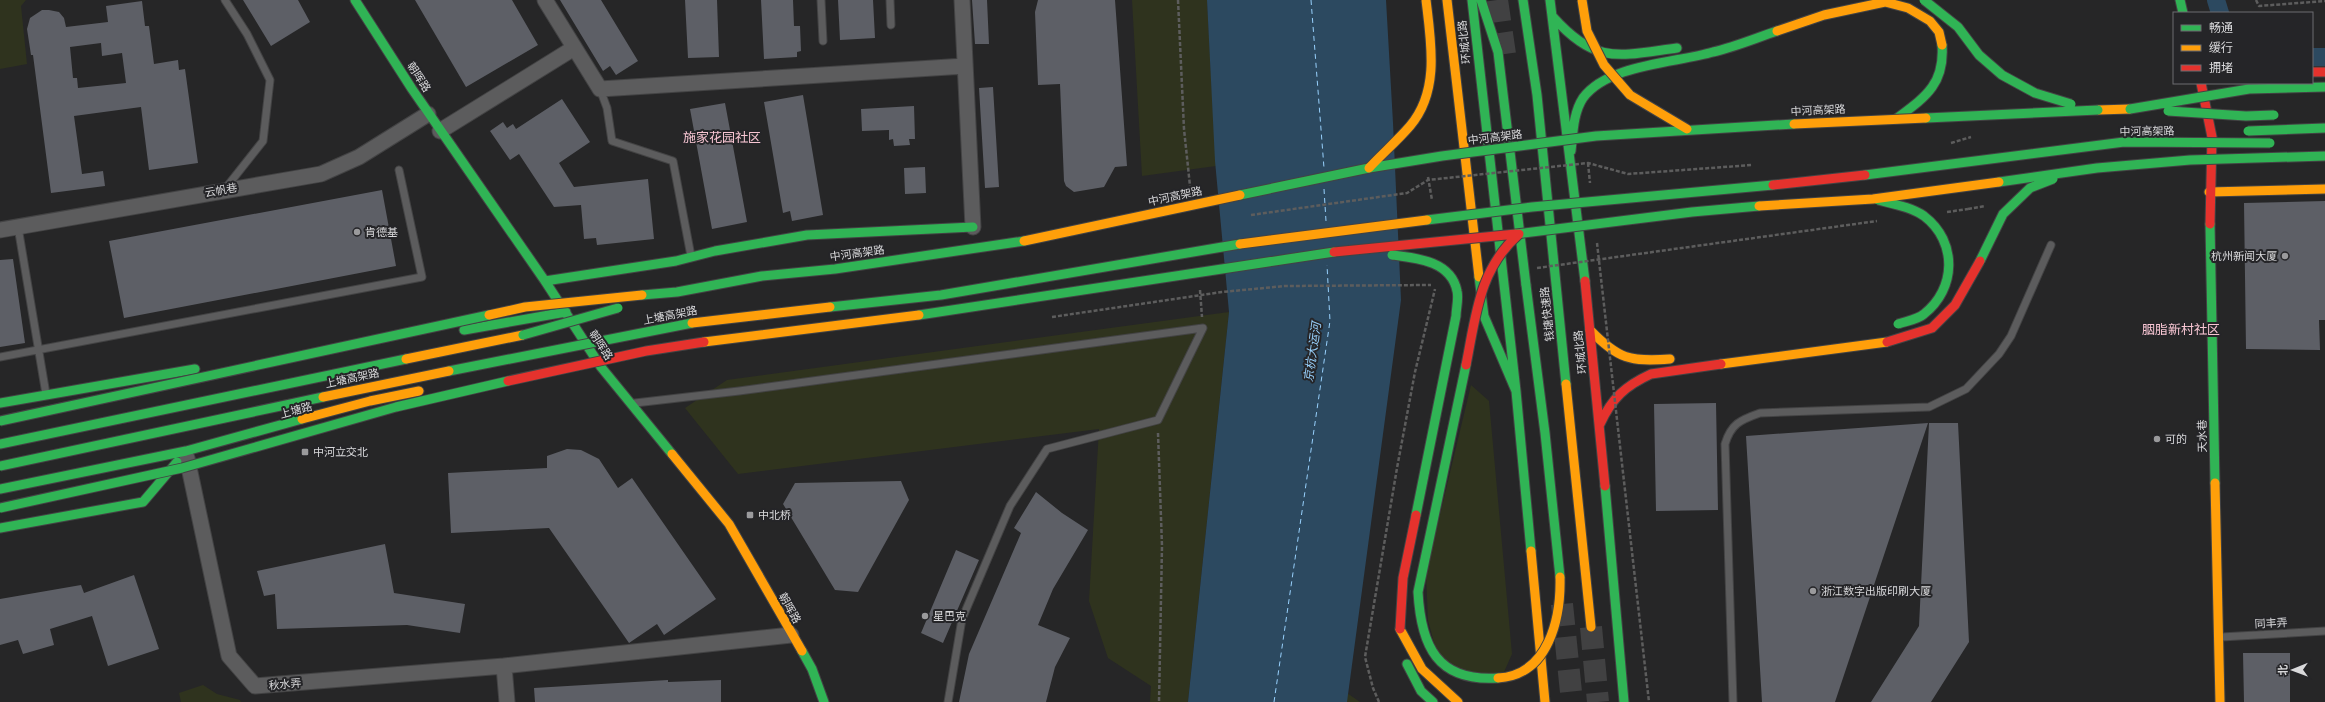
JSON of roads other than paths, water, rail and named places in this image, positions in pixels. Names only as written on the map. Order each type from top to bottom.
[{"type":"main road","name":"朝晖路","points":[[355,0],[428,114],[566,312],[601,367],[633,404],[729,524],[791,636],[812,669],[824,702]]},
{"type":"main road","points":[[1369,168],[1410,126],[1423,107],[1429,91],[1430,35],[1426,0]]},
{"type":"main road","points":[[1447,0],[1484,316],[1516,391]]},
{"type":"main road","name":"环城北路","points":[[1472,0],[1516,391],[1545,702]]},
{"type":"main road","points":[[1481,0],[1498,52],[1526,285],[1545,422],[1560,585],[1556,624],[1543,653],[1523,672],[1493,680],[1463,675],[1438,661],[1426,641],[1419,618],[1418,592],[1481,292],[1493,261],[1503,247],[1519,234]]},
{"type":"main road","name":"钱塘快速路","points":[[1523,0],[1537,96],[1591,627]]},
{"type":"main road","name":"环城北路","points":[[1550,0],[1571,151],[1600,424],[1624,702]]},
{"type":"main road","points":[[1582,0],[1587,31],[1604,65],[1630,95],[1688,129]]},
{"type":"main road","points":[[1924,0],[1940,10],[1962,31],[1982,58],[2001,75],[2044,98],[2098,110]]},
{"type":"main road","points":[[2180,0],[2183,12]]},
{"type":"main road","points":[[1571,151],[1578,105],[1588,92],[1601,83],[1657,64],[1713,53],[1841,10],[1885,2],[1907,7],[1924,16],[1938,32],[1943,57],[1937,81],[1922,100],[1896,119]]},
{"type":"main road","points":[[1553,17],[1586,48],[1598,52],[1615,54],[1686,46]]},
{"type":"main road","points":[[2313,72],[2325,72]]},
{"type":"main road","name":"天水巷","points":[[2201,84],[2212,136],[2209,192],[2220,702]]},
{"type":"main road","name":"中河高架路","points":[[677,292],[762,276],[835,269],[1015,243],[1369,168],[1596,136],[1688,129],[2130,109],[2250,89],[2325,87]]},
{"type":"main road","points":[[2130,109],[2246,116],[2285,115]]},
{"type":"main road","points":[[2237,131],[2325,128]]},
{"type":"main road","points":[[2124,142],[2222,133]]},
{"type":"main road","name":"中河高架路","points":[[710,319],[941,295],[1266,240],[1532,207],[1826,180],[2124,142],[2282,143]]},
{"type":"main road","points":[[0,508],[182,468],[396,407],[460,391],[646,351],[714,340],[979,307],[1276,260],[1351,250],[1519,234],[1699,212],[1784,204],[1873,199],[2004,179],[2072,171],[2190,160],[2325,156]]},
{"type":"main road","points":[[1600,424],[1610,402],[1619,392],[1651,374],[1887,342],[1932,328],[1958,300],[1972,277],[2002,214],[2030,188],[2072,171]]},
{"type":"main road","points":[[2209,192],[2325,189]]},
{"type":"main road","points":[[1873,199],[1924,216],[1946,241],[1951,269],[1941,294],[1924,315],[1892,326]]},
{"type":"main road","points":[[544,280],[691,257],[715,251],[807,235],[973,227]]},
{"type":"main road","points":[[1351,250],[1430,260],[1448,274],[1457,292],[1456,316],[1402,578],[1400,629],[1408,666],[1422,691],[1433,702]]},
{"type":"main road","points":[[0,421],[525,307],[677,292]]},
{"type":"main road","name":"上塘高架路","points":[[0,444],[523,335],[677,292]]},
{"type":"main road","points":[[0,403],[237,362],[384,346],[566,312]]},
{"type":"main road","points":[[710,319],[781,332]]},
{"type":"main road","name":"上塘高架路","points":[[0,466],[386,383],[710,319]]},
{"type":"main road","points":[[1590,330],[1619,358],[1631,361],[1679,358]]},
{"type":"main road","name":"上塘路","points":[[0,489],[186,451],[370,401],[501,374],[601,367]]},
{"type":"main road","points":[[0,528],[143,502],[186,451]]},
{"type":"main road","points":[[1400,629],[1422,669],[1458,702]]},
{"type":"street","points":[[545,0],[600,89],[965,66]]},
{"type":"street","points":[[962,0],[973,227]]},
{"type":"street","points":[[440,131],[574,48]]},
{"type":"street","name":"云帆巷","points":[[0,230],[321,174],[359,157],[428,114]]},
{"type":"street","name":"秋水弄","points":[[186,451],[229,656],[255,686],[504,666]]},
{"type":"street","points":[[507,702],[504,666],[791,636]]},
{"type":"lane","points":[[224,190],[263,141],[270,80],[247,34],[225,0]]},
{"type":"lane","points":[[821,0],[823,41]]},
{"type":"lane","points":[[890,0],[891,25]]},
{"type":"lane","points":[[600,89],[607,108],[612,141],[673,161],[691,257]]},
{"type":"lane","points":[[0,357],[422,277],[399,170]]},
{"type":"lane","points":[[18,227],[46,394]]},
{"type":"lane","points":[[1733,702],[1725,444],[1730,430],[1746,418],[1760,413],[1930,407],[1966,389],[1999,354],[2011,336],[2051,245]]},
{"type":"lane","points":[[633,404],[1204,328],[1158,420],[1047,449],[1010,506],[962,619],[948,702]]},
{"type":"lane","name":"同丰弄","points":[[2218,637],[2325,630]]},
{"type":"water","name":"京杭大运河","points":[[1207,0],[1386,0],[1401,300],[1347,702],[1188,702],[1229,312],[1215,161]]},
{"type":"waterway","points":[[2216,0],[2220,12]]},
{"type":"waterway","points":[[2313,57],[2325,57]]},
{"type":"tunnel","points":[[1497,0],[1505,54]]},
{"type":"tunnel","points":[[1562,604],[1572,702]]},
{"type":"tunnel","points":[[1591,627],[1598,702]]},
{"type":"place","name":"肯德基","points":[[357,232]]},
{"type":"place","name":"杭州新闻大厦","points":[[2285,256]]},
{"type":"place","name":"可的","points":[[2157,439]]},
{"type":"place","name":"中河立交北","points":[[305,452]]},
{"type":"place","name":"中北桥","points":[[750,515]]},
{"type":"place","name":"浙江数字出版印刷大厦","points":[[1813,591]]},
{"type":"place","name":"星巴克","points":[[925,616]]},
{"type":"district","name":"施家花园社区","points":[[722,137]]},
{"type":"district","name":"胭脂新村社区","points":[[2181,329]]}]
